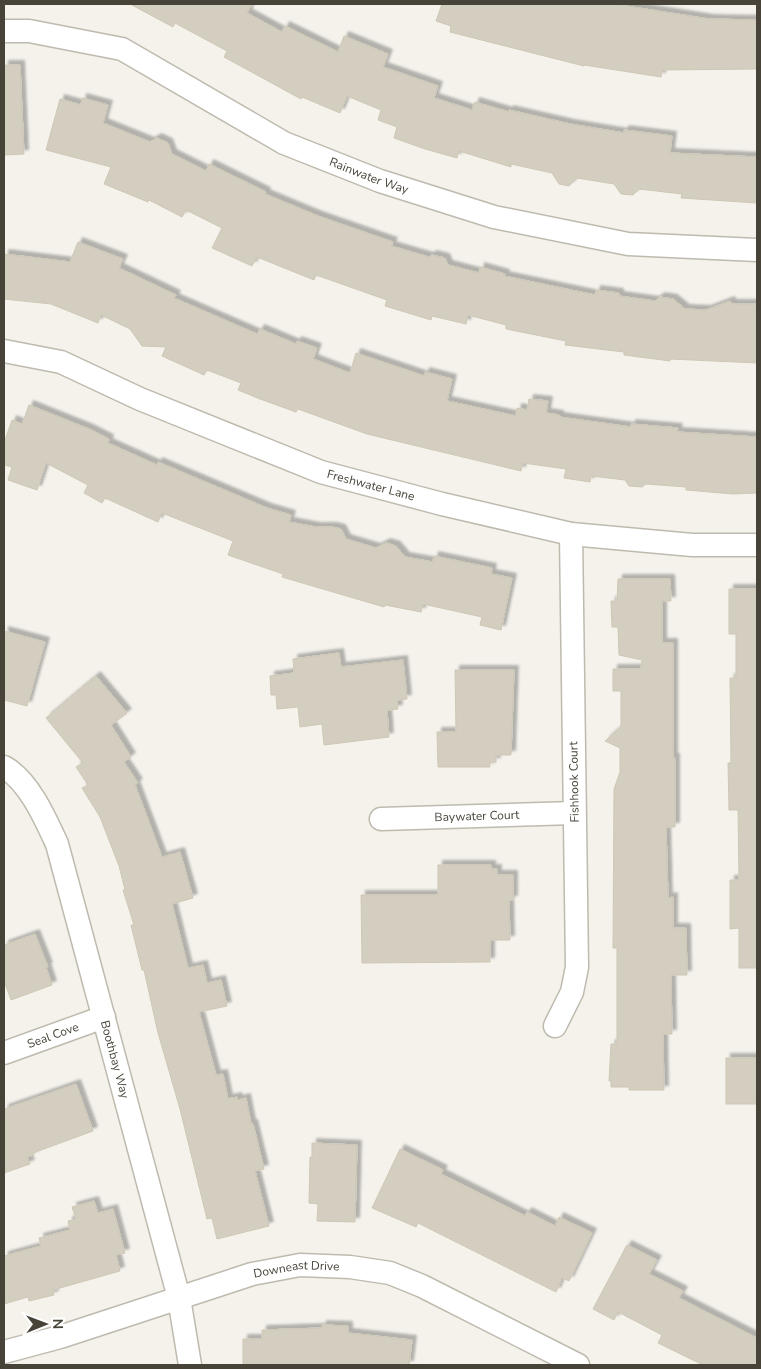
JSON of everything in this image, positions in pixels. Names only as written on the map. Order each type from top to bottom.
[{"type":"street","name":"Rainwater Way","points":[[4,31],[29,31],[122,49],[284,143],[380,181],[494,217],[628,244],[757,250]]},
{"type":"street","name":"Freshwater Lane","points":[[4,351],[61,362],[140,399],[321,472],[442,504],[572,534],[692,545],[757,545]]},
{"type":"street","name":"Fishhook Court","points":[[555,1026],[572,992],[577,967],[572,534]]},
{"type":"street","name":"Boothbay Way","points":[[5,767],[21,782],[40,808],[57,844],[179,1298],[190,1365]]},
{"type":"street","name":"Baywater Court","points":[[381,819],[574,813]]},
{"type":"street","name":"Seal Cove","points":[[4,1053],[104,1017]]},
{"type":"street","name":"Downeast Drive","points":[[4,1352],[60,1337],[252,1274],[300,1265],[350,1267],[390,1273],[422,1286],[578,1365]]},
{"type":"building","points":[[130,4],[252,4],[247,13],[282,32],[285,26],[338,52],[344,36],[388,54],[383,67],[438,86],[434,98],[472,110],[475,102],[509,112],[509,110],[570,124],[624,133],[624,130],[672,136],[670,153],[757,157],[757,203],[681,198],[682,194],[639,189],[633,195],[621,194],[614,184],[577,178],[569,186],[559,184],[552,173],[511,164],[511,167],[459,151],[457,158],[425,149],[394,138],[397,127],[378,120],[381,110],[347,96],[340,113],[302,97],[301,99],[224,57],[227,51],[175,23],[173,27]]},
{"type":"building","points":[[442,4],[613,4],[709,19],[757,20],[757,69],[662,70],[661,77],[584,66],[450,32],[451,26],[436,21]]},
{"type":"building","points":[[4,65],[20,65],[24,154],[4,155]]},
{"type":"building","points":[[82,98],[108,105],[103,123],[150,142],[157,138],[168,143],[172,154],[206,171],[209,164],[266,192],[265,194],[318,216],[393,242],[391,246],[429,257],[432,255],[445,258],[448,265],[479,273],[480,267],[505,274],[504,276],[595,295],[596,290],[619,293],[619,296],[655,301],[660,297],[673,299],[685,309],[706,310],[730,301],[732,304],[757,304],[757,363],[670,359],[670,361],[624,355],[624,352],[565,345],[566,341],[506,329],[506,325],[468,315],[466,324],[432,316],[431,320],[385,306],[387,300],[316,275],[314,280],[257,257],[252,266],[212,248],[222,228],[186,210],[182,217],[149,200],[148,202],[104,184],[111,167],[46,150],[60,99],[81,105]]},
{"type":"building","points":[[78,242],[123,259],[119,268],[176,295],[174,298],[257,334],[260,329],[296,344],[297,341],[317,348],[313,359],[350,373],[356,353],[424,376],[425,372],[452,379],[447,401],[516,416],[517,408],[527,410],[529,399],[548,401],[546,413],[559,415],[559,417],[631,427],[631,424],[678,428],[677,432],[757,437],[757,493],[733,494],[686,490],[686,487],[646,484],[642,487],[629,486],[625,480],[591,476],[590,482],[564,478],[566,469],[523,463],[521,471],[367,434],[298,409],[296,412],[260,399],[238,390],[241,383],[207,370],[204,375],[162,356],[166,347],[142,346],[130,329],[101,315],[98,323],[51,304],[4,299],[4,254],[70,262]]},
{"type":"building","points":[[29,405],[89,429],[109,439],[108,443],[157,465],[158,462],[267,508],[291,515],[289,522],[341,529],[346,539],[376,548],[386,543],[396,546],[405,557],[433,562],[434,556],[492,568],[491,574],[512,578],[501,630],[480,625],[482,617],[423,604],[421,612],[385,605],[384,607],[282,577],[283,574],[228,555],[233,541],[162,513],[158,522],[105,498],[102,503],[84,493],[88,485],[46,463],[37,490],[8,480],[12,467],[4,465],[4,443],[12,420],[22,424]]},
{"type":"building","points":[[618,579],[670,579],[671,601],[662,601],[662,643],[673,643],[675,827],[666,827],[668,898],[673,897],[673,928],[686,928],[687,975],[671,975],[672,1034],[663,1034],[664,1090],[629,1090],[629,1087],[611,1087],[611,1081],[609,1081],[611,1044],[617,1044],[617,948],[613,948],[614,789],[620,772],[620,748],[605,741],[621,727],[621,691],[613,691],[613,669],[641,669],[642,660],[619,655],[618,627],[612,627],[611,601],[617,601]]},
{"type":"building","points":[[729,589],[757,589],[757,968],[739,968],[739,928],[730,929],[730,880],[739,880],[738,810],[729,810],[728,763],[731,763],[730,678],[736,678],[736,634],[729,634]]},
{"type":"building","points":[[4,631],[45,642],[27,706],[4,700]]},
{"type":"building","points":[[339,653],[341,667],[403,660],[407,699],[397,700],[398,709],[387,710],[389,737],[324,745],[322,724],[300,727],[298,707],[277,709],[276,695],[271,695],[270,676],[294,673],[293,659]]},
{"type":"building","points":[[455,670],[514,670],[511,755],[496,755],[496,762],[490,762],[490,767],[438,767],[437,732],[456,732]]},
{"type":"building","points":[[96,676],[127,713],[111,725],[131,757],[124,762],[138,783],[135,785],[162,857],[180,852],[193,898],[172,904],[188,968],[203,965],[207,983],[221,980],[227,1006],[199,1012],[216,1075],[223,1074],[228,1099],[237,1097],[238,1100],[246,1098],[251,1124],[253,1124],[264,1169],[255,1171],[269,1226],[217,1239],[212,1218],[207,1219],[180,1109],[158,1033],[144,970],[142,970],[131,925],[134,925],[123,890],[125,890],[119,866],[100,817],[82,788],[88,785],[76,767],[83,763],[46,718]]},
{"type":"building","points":[[438,865],[491,865],[491,869],[497,869],[497,875],[513,875],[513,900],[509,900],[510,940],[490,940],[490,962],[362,963],[361,895],[438,895]]},
{"type":"building","points":[[35,934],[48,967],[46,967],[52,985],[11,1000],[4,981],[4,945]]},
{"type":"building","points":[[726,1058],[757,1058],[757,1104],[726,1104]]},
{"type":"building","points":[[76,1084],[93,1131],[33,1153],[34,1155],[27,1157],[30,1164],[4,1173],[4,1109]]},
{"type":"building","points":[[312,1143],[357,1145],[355,1222],[317,1221],[318,1204],[309,1203]]},
{"type":"building","points":[[400,1149],[443,1170],[441,1174],[525,1216],[527,1212],[555,1226],[559,1217],[592,1233],[569,1281],[562,1278],[556,1292],[418,1223],[416,1227],[372,1208]]},
{"type":"building","points":[[94,1201],[98,1213],[113,1209],[125,1253],[116,1255],[120,1271],[53,1290],[54,1295],[29,1301],[28,1297],[4,1304],[4,1256],[41,1246],[39,1238],[70,1230],[68,1221],[76,1219],[72,1207]]},
{"type":"building","points":[[627,1245],[657,1260],[649,1274],[683,1291],[679,1298],[757,1338],[757,1365],[703,1365],[658,1343],[662,1335],[618,1312],[614,1320],[593,1309]]},
{"type":"building","points":[[322,1325],[348,1326],[348,1333],[412,1340],[409,1365],[243,1365],[243,1339],[262,1339],[262,1330],[322,1328]]}]
